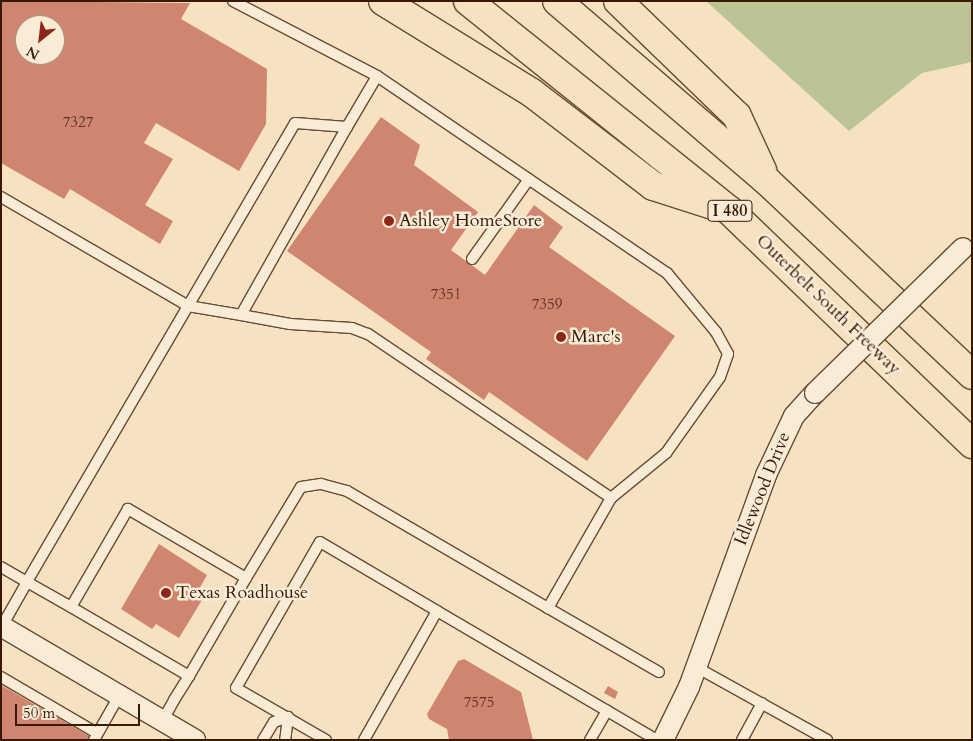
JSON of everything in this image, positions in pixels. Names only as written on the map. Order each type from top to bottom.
[{"type":"highway","points":[[383,1],[532,93],[654,186],[730,210]]},
{"type":"highway","name":"Outerbelt South Freeway","points":[[468,1],[730,210],[972,444]]},
{"type":"highway","name":"I 480","points":[[557,1],[767,181],[972,375]]},
{"type":"highway","points":[[618,1],[737,116],[767,181]]},
{"type":"street","name":"Idlewood Drive","points":[[663,740],[696,667],[766,475],[794,416],[967,244]]},
{"type":"street","points":[[2,626],[120,694],[194,740]]},
{"type":"lane","points":[[233,1],[377,76],[667,273],[728,354],[720,377],[666,453],[611,498],[548,608]]},
{"type":"lane","points":[[241,315],[377,76]]},
{"type":"lane","points":[[2,626],[295,123],[347,126]]},
{"type":"lane","points":[[472,259],[529,179]]},
{"type":"lane","points":[[1,197],[188,306],[241,315],[352,328],[368,334],[611,498]]},
{"type":"lane","points":[[163,720],[301,487],[321,484],[347,491],[659,672]]},
{"type":"lane","points":[[71,607],[128,509],[246,578]]},
{"type":"lane","points":[[326,740],[236,688],[320,542],[657,740]]},
{"type":"lane","points":[[1,567],[189,676]]},
{"type":"lane","points":[[364,740],[437,611]]},
{"type":"lane","points":[[696,667],[827,740]]},
{"type":"lane","points":[[1,678],[96,736],[120,694]]},
{"type":"lane","points":[[742,740],[762,703]]},
{"type":"lane","points":[[590,740],[607,710]]},
{"type":"lane","points":[[263,740],[274,722],[288,718]]},
{"type":"lane","points":[[285,740],[288,718]]},
{"type":"green space","points":[[706,1],[972,1],[972,62],[922,73],[849,131]]},
{"type":"building","points":[[1,1],[190,3],[181,19],[267,69],[266,124],[239,171],[156,123],[144,143],[173,159],[145,205],[173,221],[160,244],[70,189],[64,199],[1,163]]},
{"type":"building","points":[[381,117],[420,145],[414,165],[478,212],[451,250],[485,275],[534,205],[563,227],[549,247],[675,336],[587,461],[489,392],[484,400],[426,359],[431,352],[287,251]]},
{"type":"building","name":"Texas Roadhouse","points":[[159,544],[207,575],[198,591],[205,595],[179,638],[156,624],[152,629],[121,609]]},
{"type":"building","points":[[464,659],[521,692],[533,740],[449,740],[447,729],[429,719],[427,714],[458,661]]},
{"type":"building","points":[[1,685],[89,736],[87,740],[1,740]]},
{"type":"building","points":[[608,686],[618,692],[615,699],[604,693]]},
{"type":"place","name":"Ashley HomeStore","points":[[389,221]]},
{"type":"place","name":"Marc's","points":[[561,337]]},
{"type":"place","name":"Texas Roadhouse","points":[[166,593]]}]
